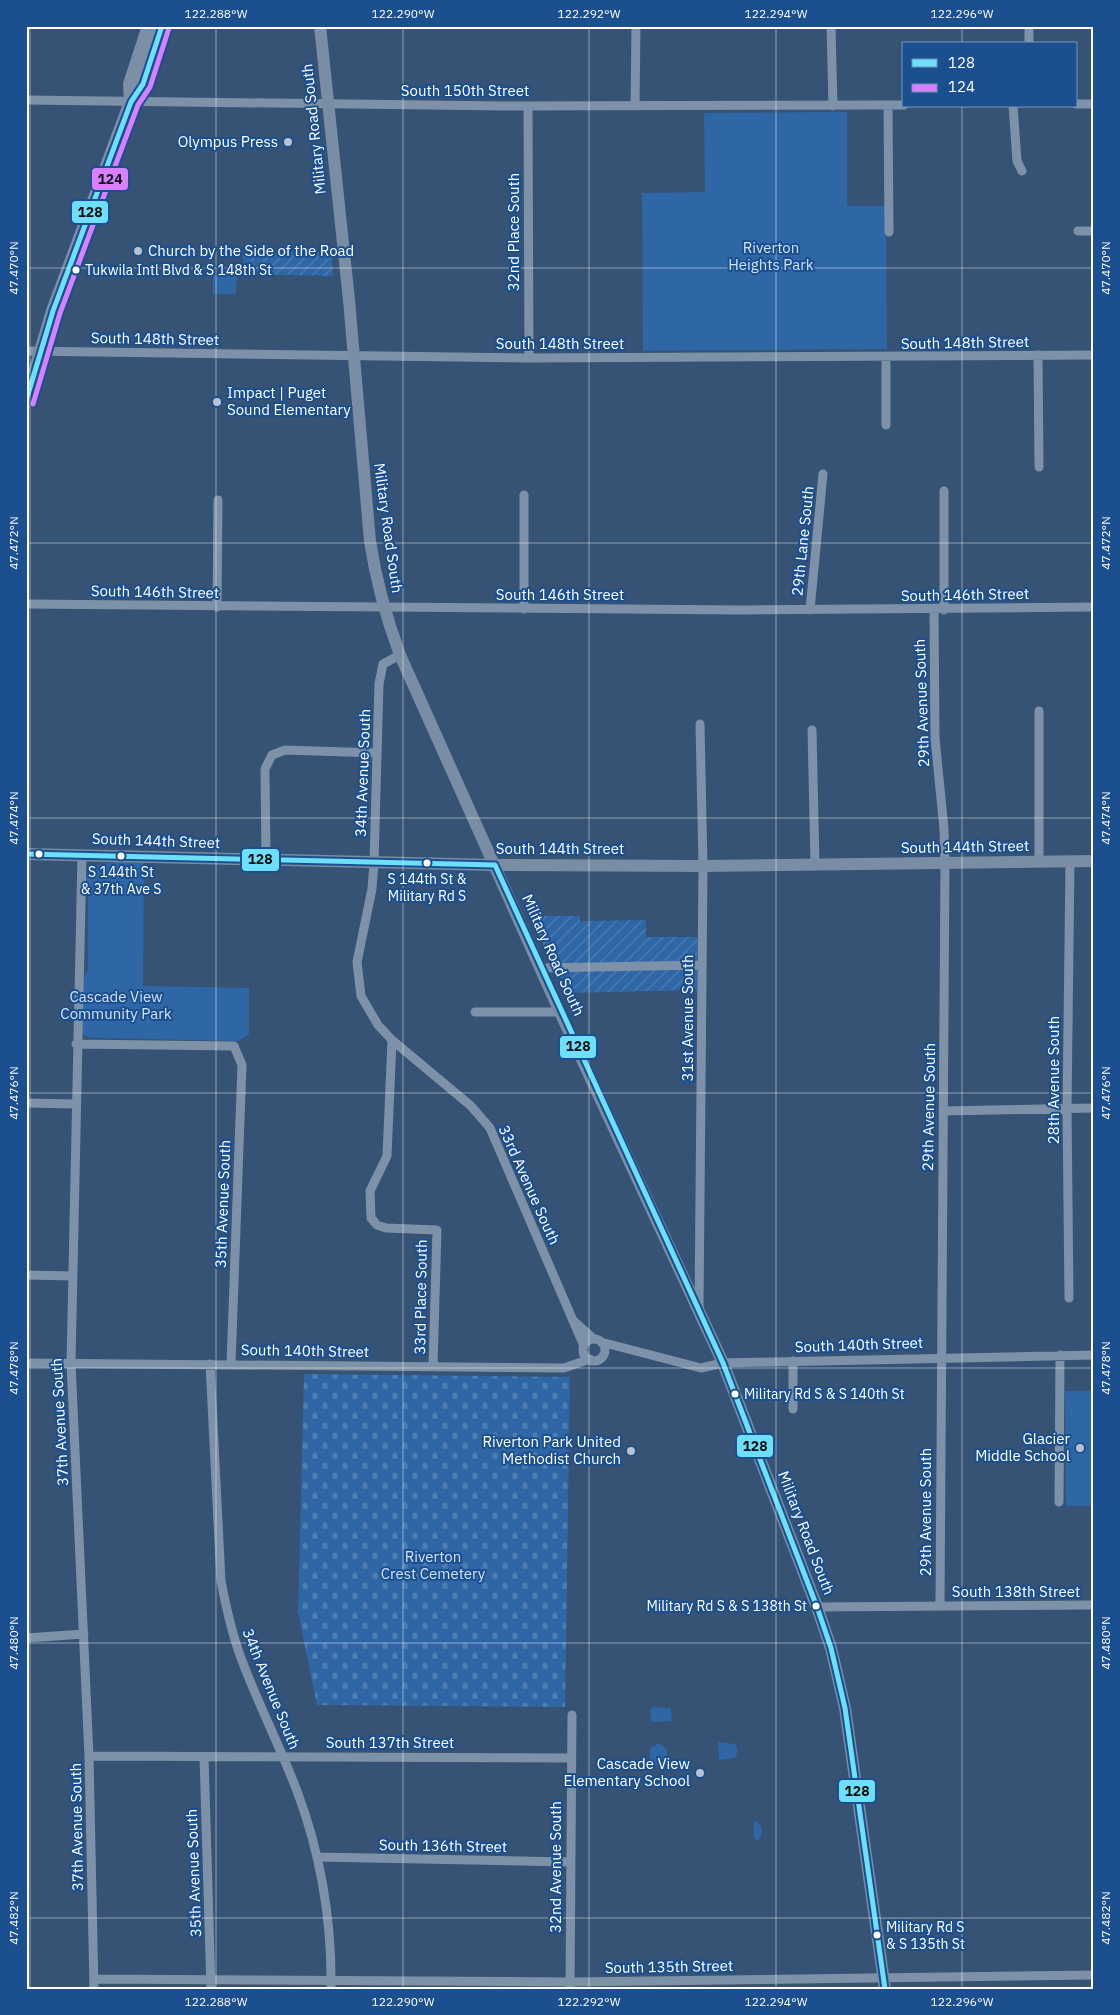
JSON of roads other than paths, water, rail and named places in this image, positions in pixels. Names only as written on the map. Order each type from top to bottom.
[{"type":"main road","points":[[130,102],[130,84],[149,26]]},
{"type":"main road","points":[[26,402],[54,311],[130,102],[143,84],[162,26]]},
{"type":"street","name":"Military Road South","points":[[320,26],[370,541],[375,578],[383,608],[400,656],[560,1012],[723,1363],[817,1607],[831,1648],[845,1708],[884,1982]]},
{"type":"street","points":[[831,26],[833,106]]},
{"type":"street","points":[[1029,26],[1029,42]]},
{"type":"street","points":[[635,106],[636,27]]},
{"type":"street","name":"South 150th Street","points":[[26,100],[528,106],[902,105]]},
{"type":"street","points":[[1078,104],[1094,104]]},
{"type":"street","points":[[888,105],[889,232]]},
{"type":"street","name":"32nd Place South","points":[[528,106],[529,358]]},
{"type":"street","points":[[1013,108],[1016,160],[1022,171]]},
{"type":"street","points":[[1078,231],[1094,231]]},
{"type":"street","name":"South 148th Street","points":[[26,351],[529,358],[886,358],[1094,355]]},
{"type":"street","points":[[1038,355],[1039,467]]},
{"type":"street","points":[[886,358],[886,425]]},
{"type":"street","name":"29th Lane South","points":[[810,610],[823,474]]},
{"type":"street","points":[[944,491],[944,610]]},
{"type":"street","points":[[524,494],[524,609]]},
{"type":"street","points":[[218,500],[218,607]]},
{"type":"street","name":"South 146th Street","points":[[26,604],[218,607],[810,610],[1094,607]]},
{"type":"street","name":"29th Avenue South","points":[[934,610],[935,738],[944,829],[945,863],[940,1357],[940,1605]]},
{"type":"street","name":"34th Avenue South","points":[[392,1040],[367,1010],[361,996],[358,980],[358,951],[372,889],[376,752],[381,671],[383,664],[400,656]]},
{"type":"street","points":[[1039,711],[1040,862]]},
{"type":"street","name":"31st Avenue South","points":[[699,1311],[703,866],[700,724]]},
{"type":"street","points":[[812,730],[815,864]]},
{"type":"street","points":[[266,860],[265,769],[272,755],[285,750],[376,752]]},
{"type":"street","name":"South 144th Street","points":[[26,854],[495,865],[703,866],[1094,861]]},
{"type":"street","name":"37th Avenue South","points":[[82,855],[76,1044],[70,1363],[90,1756],[94,1984]]},
{"type":"street","name":"28th Avenue South","points":[[1069,1298],[1067,1109],[1070,862]]},
{"type":"street","points":[[541,968],[702,965]]},
{"type":"street","points":[[475,1012],[560,1012]]},
{"type":"street","name":"33rd Place South","points":[[392,1040],[387,1156],[370,1191],[371,1218],[377,1225],[386,1228],[437,1230],[433,1366]]},
{"type":"street","name":"33rd Avenue South","points":[[392,1040],[471,1106],[490,1128],[572,1318],[585,1355]]},
{"type":"street","name":"35th Avenue South","points":[[76,1044],[234,1046],[242,1065],[232,1364]]},
{"type":"street","points":[[26,1103],[75,1104]]},
{"type":"street","points":[[942,1111],[1094,1108]]},
{"type":"street","points":[[26,1276],[72,1276]]},
{"type":"street","name":"33rd Avenue South","points":[[572,1318],[597,1340]]},
{"type":"street","points":[[597,1340],[604,1352],[600,1358],[585,1355],[588,1341],[597,1340]]},
{"type":"street","name":"South 140th Street","points":[[597,1340],[616,1344],[627,1350],[701,1368],[723,1363],[1094,1355]]},
{"type":"street","name":"South 140th Street","points":[[604,1352],[627,1350]]},
{"type":"street","name":"South 140th Street","points":[[26,1363],[564,1368],[585,1355]]},
{"type":"street","points":[[1058,1502],[1060,1355]]},
{"type":"street","points":[[793,1361],[793,1409]]},
{"type":"street","name":"34th Avenue South","points":[[210,1364],[223,1590],[240,1657],[283,1756],[310,1828],[327,1915],[331,1984]]},
{"type":"street","name":"South 138th Street","points":[[817,1607],[1094,1605]]},
{"type":"street","points":[[26,1638],[84,1634]]},
{"type":"street","name":"32nd Avenue South","points":[[570,1985],[569,1862],[572,1715]]},
{"type":"street","name":"South 137th Street","points":[[90,1756],[570,1758]]},
{"type":"street","name":"35th Avenue South","points":[[204,1756],[211,1989]]},
{"type":"street","name":"South 136th Street","points":[[317,1857],[569,1862]]},
{"type":"street","name":"South 135th Street","points":[[94,1984],[211,1979],[331,1984],[570,1985],[884,1982],[1094,1975]]},
{"type":"place","name":"Olympus Press","points":[[288,142]]},
{"type":"place","name":"Church by the Side of the Road","points":[[138,251]]},
{"type":"place","name":"Tukwila Intl Blvd & S 148th St","points":[[76,270]]},
{"type":"place","name":"Impact | Puget Sound Elementary","points":[[217,402]]},
{"type":"place","name":"S 144th St & 37th Ave S","points":[[121,856]]},
{"type":"place","name":"S 144th St & Military Rd S","points":[[427,863]]},
{"type":"place","name":"Military Rd S & S 140th St","points":[[735,1394]]},
{"type":"place","name":"Glacier Middle School","points":[[1080,1448]]},
{"type":"place","name":"Riverton Park United Methodist Church","points":[[631,1451]]},
{"type":"place","name":"Military Rd S & S 138th St","points":[[816,1606]]},
{"type":"place","name":"Cascade View Elementary School","points":[[700,1773]]},
{"type":"place","name":"Military Rd S & S 135th St","points":[[877,1935]]},
{"type":"park label","name":"Riverton Heights Park","points":[[771,256]]},
{"type":"park label","name":"Cascade View Community Park","points":[[116,1006]]},
{"type":"park label","name":"Riverton Crest Cemetery","points":[[433,1566]]}]
